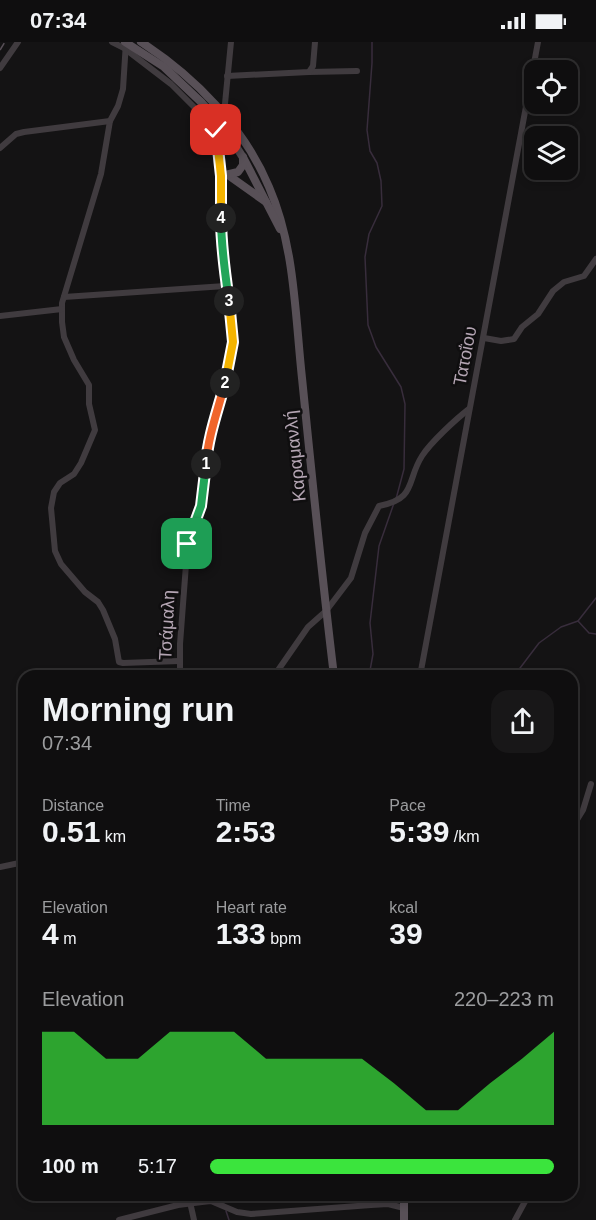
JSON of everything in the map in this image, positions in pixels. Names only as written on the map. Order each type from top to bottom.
[{"type":"main road","name":"Καραμανλή","points":[[141,42],[176,66],[204,99],[243,156],[283,233]]},
{"type":"main road","name":"Καραμανλή","points":[[125,44],[164,67],[224,114],[251,153],[268,184],[280,215],[293,284],[333,670]]},
{"type":"main road","points":[[225,175],[241,169],[243,156]]},
{"type":"main road","points":[[225,175],[266,202]]},
{"type":"main road","points":[[404,1201],[404,1220]]},
{"type":"street","points":[[0,68],[18,42]]},
{"type":"street","name":"Τσάμαλη","points":[[112,42],[125,44],[171,84],[212,125],[218,138],[225,175],[221,249],[233,342],[220,406],[208,440],[205,486],[201,506],[188,538],[180,670]]},
{"type":"street","points":[[224,114],[231,42]]},
{"type":"street","points":[[309,72],[314,66],[315,42]]},
{"type":"street","name":"Τατοΐου","points":[[421,670],[538,42]]},
{"type":"street","points":[[125,44],[123,89],[110,121],[101,174],[62,309],[64,337],[89,385],[93,438],[74,474],[60,483],[54,492],[51,508],[55,551],[61,564],[103,610],[115,639],[119,662],[179,661]]},
{"type":"street","points":[[227,76],[357,71]]},
{"type":"street","points":[[0,147],[16,134],[24,132],[110,121]]},
{"type":"street","points":[[484,338],[501,341],[514,339],[522,327],[538,314],[554,291],[564,282],[584,276],[596,259]]},
{"type":"street","points":[[64,297],[225,286]]},
{"type":"street","points":[[0,316],[62,309]]},
{"type":"street","points":[[278,670],[308,627],[326,611],[351,578],[365,533],[379,506],[390,504],[405,495],[422,456],[470,408]]},
{"type":"street","points":[[578,818],[591,784]]},
{"type":"street","points":[[0,867],[18,862]]},
{"type":"street","points":[[119,1220],[190,1202],[210,1201],[237,1212],[263,1214],[388,1204],[404,1208]]},
{"type":"street","points":[[515,1220],[525,1201]]},
{"type":"street","points":[[190,1202],[194,1220]]},
{"type":"waterway","points":[[372,42],[367,130],[370,151],[377,163],[381,181],[382,206],[369,234],[365,257],[368,325],[376,347],[401,387],[405,404],[404,469],[396,499]]},
{"type":"waterway","points":[[370,670],[373,654],[370,623],[379,546],[394,503]]},
{"type":"waterway","points":[[519,670],[539,643],[561,627],[578,621],[596,598]]},
{"type":"waterway","points":[[578,621],[589,633],[596,634]]},
{"type":"waterway","points":[[226,1211],[229,1220]]},
{"type":"railway","points":[[0,50],[5,42]]},
{"type":"route","points":[[187,544],[201,506],[205,486],[208,440],[220,406],[233,342],[221,249],[221,176],[216,130]]}]
